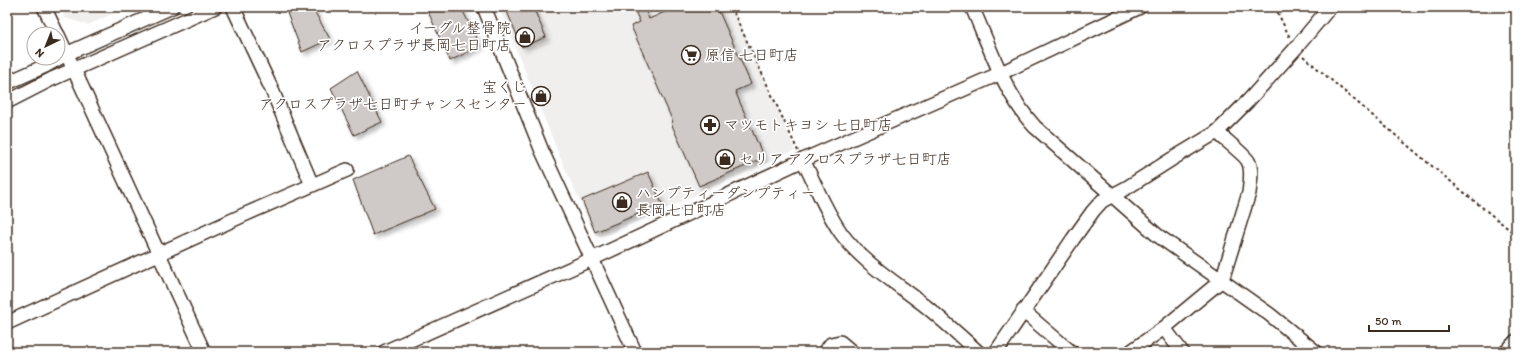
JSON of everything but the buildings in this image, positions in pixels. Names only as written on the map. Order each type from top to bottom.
[{"type":"street","points":[[44,7],[54,26]]},
{"type":"street","points":[[172,7],[66,54],[204,352]]},
{"type":"street","points":[[7,102],[73,70],[215,7]]},
{"type":"street","points":[[233,7],[272,90],[312,185]]},
{"type":"street","points":[[484,7],[542,151],[634,352]]},
{"type":"street","points":[[972,7],[1001,73],[1018,107],[1026,118],[1047,139],[1157,234],[1269,314],[1312,351]]},
{"type":"street","points":[[384,352],[592,259],[803,160],[1001,73],[1140,7]]},
{"type":"street","points":[[996,352],[1093,211],[1102,201],[1128,187],[1217,132],[1248,101],[1295,49],[1330,7]]},
{"type":"street","points":[[7,83],[45,66]]},
{"type":"street","points":[[1130,352],[1164,328],[1222,280],[1249,193],[1250,167],[1248,160],[1217,132]]},
{"type":"street","points":[[803,160],[831,217],[841,233],[855,249],[924,305],[978,352]]},
{"type":"street","points":[[7,323],[159,253],[347,170]]},
{"type":"street","points":[[1024,311],[1071,352]]},
{"type":"street","points":[[1164,328],[1182,352]]},
{"type":"street","points":[[1506,352],[1516,341]]},
{"type":"street","points":[[825,352],[831,344],[840,342],[852,352]]},
{"type":"path","points":[[731,7],[803,160]]},
{"type":"path","points":[[1274,7],[1295,49],[1516,235]]},
{"type":"shaded area","points":[[61,7],[127,7],[88,25],[65,18]]},
{"type":"shaded area","points":[[499,7],[733,7],[795,150],[608,235],[596,236],[562,162]]},
{"type":"place","name":"イーグル整骨院 アクロスプラザ長岡七日町店","points":[[525,37]]},
{"type":"place","name":"原信 七日町店","points":[[691,55]]},
{"type":"place","name":"宝くじ アクロスプラザ七日町チャンスセンター","points":[[541,96]]},
{"type":"place","name":"マツモトキヨシ 七日町店","points":[[710,125]]},
{"type":"place","name":"セリア アクロスプラザ七日町店","points":[[725,159]]},
{"type":"place","name":"ハンプティーダンプティー 長岡七日町店","points":[[622,202]]}]
